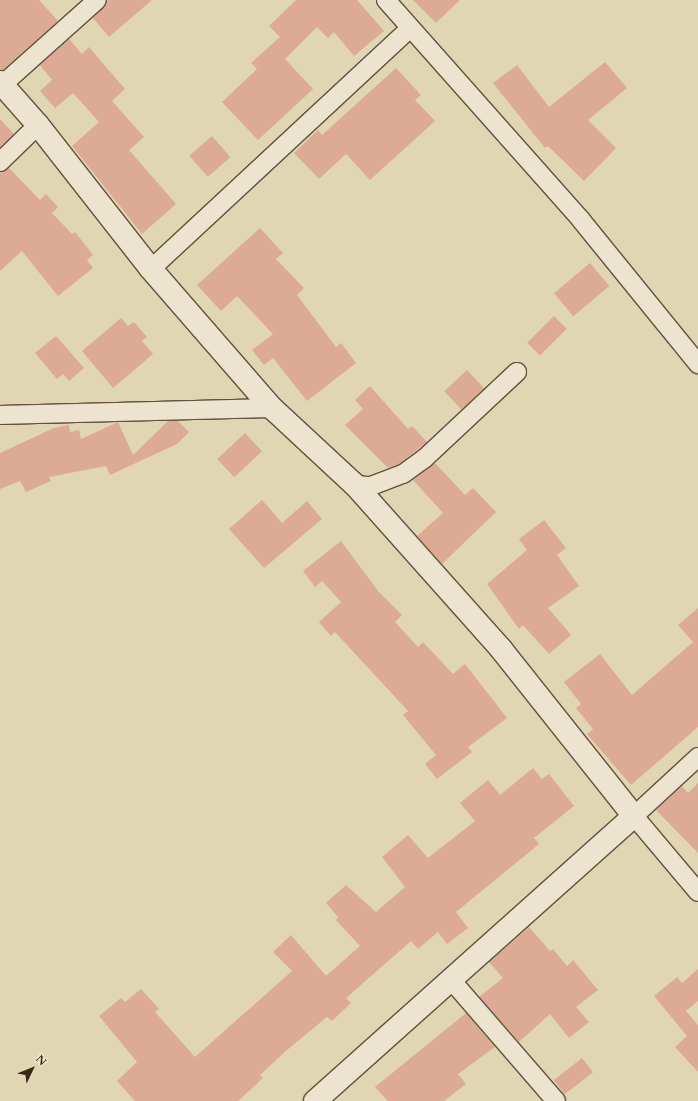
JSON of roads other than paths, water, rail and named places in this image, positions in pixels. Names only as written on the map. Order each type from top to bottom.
[{"type":"street","points":[[97,0],[1,83],[38,125],[152,269],[272,408],[355,485],[501,649],[634,816],[698,892]]},
{"type":"street","points":[[386,0],[581,220],[698,364]]},
{"type":"street","points":[[152,269],[410,28]]},
{"type":"street","points":[[0,162],[38,125]]},
{"type":"street","points":[[355,485],[371,486],[403,474],[425,458],[517,372]]},
{"type":"street","points":[[0,415],[272,408]]},
{"type":"street","points":[[315,1101],[452,980],[698,757]]},
{"type":"street","points":[[452,980],[556,1101]]}]
